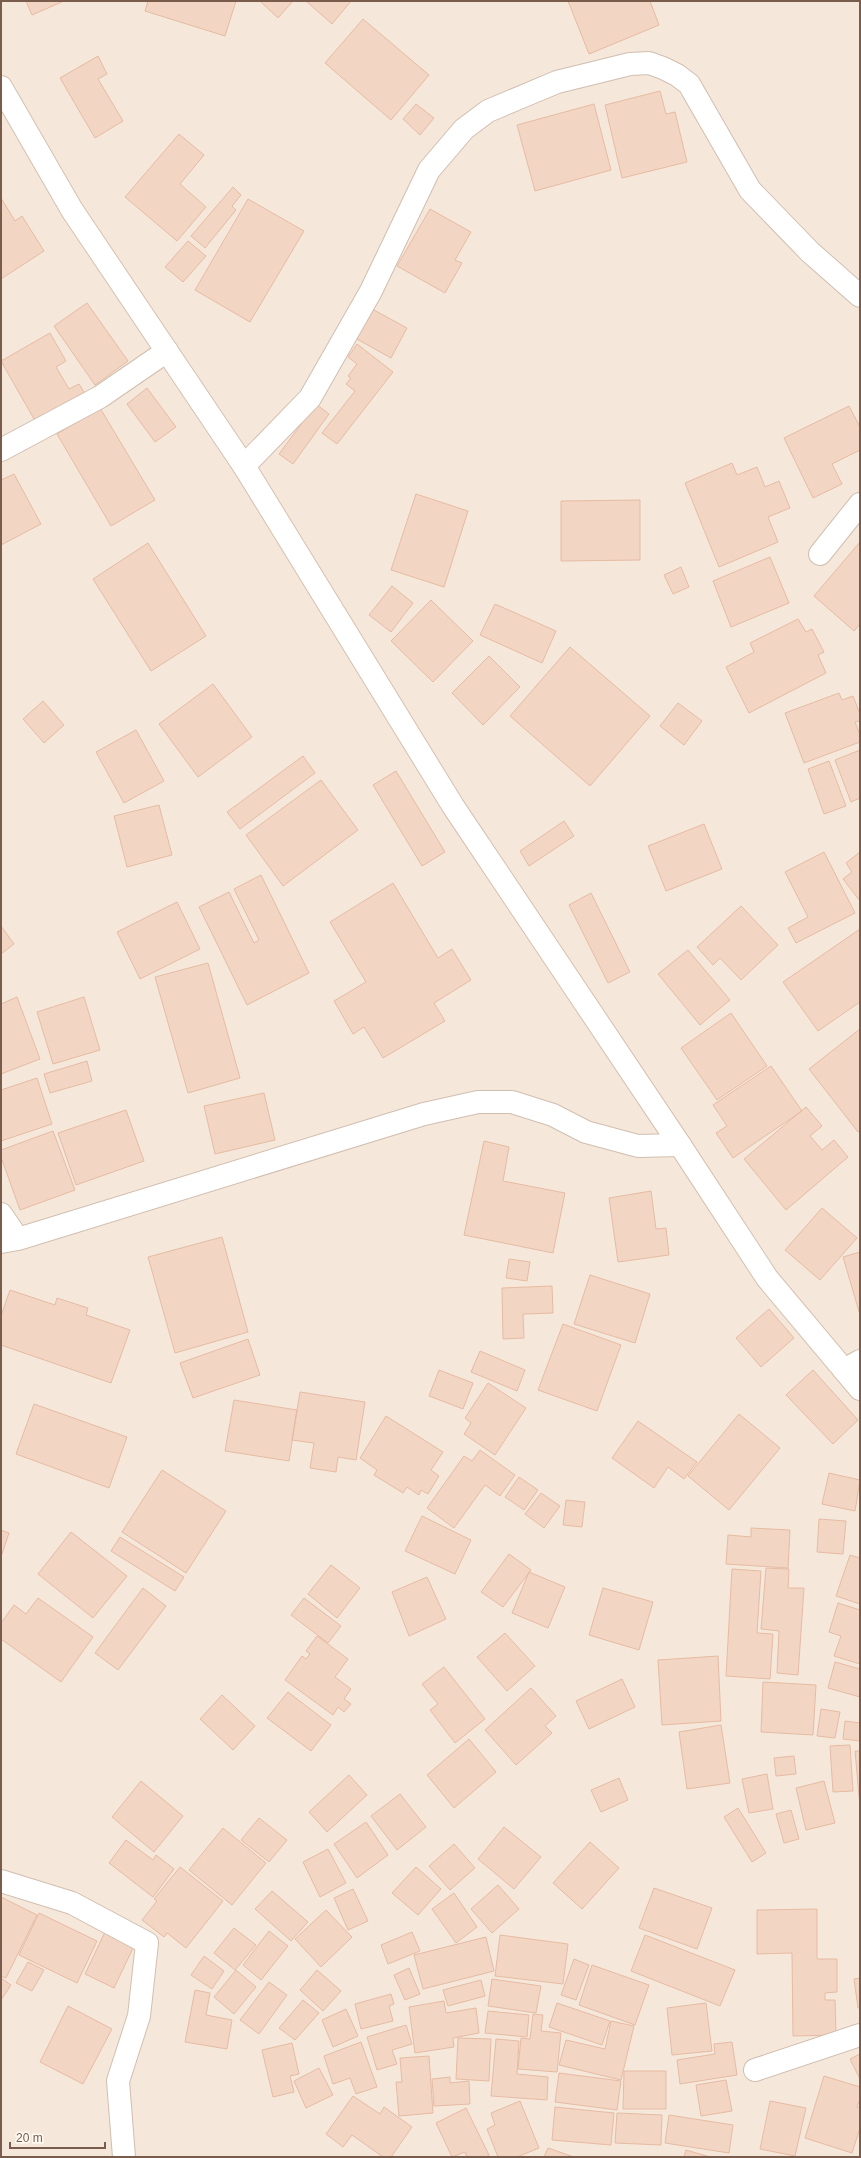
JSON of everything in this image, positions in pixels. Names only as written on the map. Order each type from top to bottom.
[{"type":"street","points":[[244,466],[310,398],[371,290],[429,170],[464,128],[488,111],[557,82],[630,64],[649,63],[677,75],[689,84],[750,190],[810,252],[860,296]]},
{"type":"street","points":[[1,87],[72,210],[244,466],[453,806],[680,1144],[767,1278],[852,1366],[860,1389]]},
{"type":"street","points":[[1,450],[100,397],[167,351]]},
{"type":"street","points":[[820,554],[860,504]]},
{"type":"street","points":[[1,1214],[10,1241],[424,1114],[478,1102],[512,1102],[553,1115],[586,1132],[638,1146],[680,1144]]},
{"type":"street","points":[[1,1881],[72,1902],[147,1943],[140,2016],[118,2081],[124,2157]]},
{"type":"street","points":[[755,2070],[860,2035]]},
{"type":"shaded area","points":[[1,1],[860,1],[860,2157],[1,2157]]},
{"type":"building","points":[[26,1],[64,1],[32,15]]},
{"type":"building","points":[[148,1],[236,1],[225,36],[145,11]]},
{"type":"building","points":[[260,1],[293,1],[278,18]]},
{"type":"building","points":[[306,1],[351,1],[332,24]]},
{"type":"building","points":[[568,1],[650,1],[659,25],[589,54]]},
{"type":"building","points":[[363,19],[429,75],[391,120],[325,63]]},
{"type":"building","points":[[98,56],[107,74],[98,79],[123,121],[95,138],[60,78]]},
{"type":"building","points":[[660,91],[666,114],[675,112],[687,162],[622,178],[605,105]]},
{"type":"building","points":[[416,104],[434,118],[420,135],[403,119]]},
{"type":"building","points":[[594,104],[611,170],[535,191],[517,125]]},
{"type":"building","points":[[179,134],[204,155],[180,184],[206,207],[177,241],[125,197]]},
{"type":"building","points":[[233,187],[241,195],[232,206],[236,210],[205,248],[191,236]]},
{"type":"building","points":[[1,198],[15,221],[22,216],[44,251],[1,279]]},
{"type":"building","points":[[248,199],[304,231],[250,322],[195,290]]},
{"type":"building","points":[[430,209],[471,232],[455,260],[462,263],[445,293],[397,266]]},
{"type":"building","points":[[188,241],[206,256],[183,282],[165,267]]},
{"type":"building","points":[[87,303],[128,361],[95,385],[54,326]]},
{"type":"building","points":[[372,309],[407,328],[391,358],[355,338]]},
{"type":"building","points":[[50,333],[66,361],[56,367],[69,389],[79,384],[87,397],[38,426],[1,361]]},
{"type":"building","points":[[357,344],[393,372],[337,444],[322,433],[355,391],[346,384],[351,378],[348,376],[357,364],[348,357]]},
{"type":"building","points":[[147,388],[176,427],[155,442],[127,404]]},
{"type":"building","points":[[316,404],[329,414],[293,464],[279,454]]},
{"type":"building","points":[[849,406],[860,427],[860,450],[832,464],[842,484],[813,498],[784,438]]},
{"type":"building","points":[[100,408],[155,500],[111,526],[57,434]]},
{"type":"building","points":[[732,463],[737,475],[757,467],[765,487],[779,481],[790,508],[768,517],[778,542],[719,567],[685,483]]},
{"type":"building","points":[[14,474],[41,524],[1,545],[1,480]]},
{"type":"building","points":[[416,494],[468,511],[444,587],[391,570]]},
{"type":"building","points":[[640,500],[640,560],[561,561],[561,501]]},
{"type":"building","points":[[860,542],[860,624],[854,631],[814,596]]},
{"type":"building","points":[[148,543],[206,636],[151,671],[93,579]]},
{"type":"building","points":[[770,557],[789,603],[731,627],[713,581]]},
{"type":"building","points":[[681,567],[689,587],[673,594],[664,575]]},
{"type":"building","points":[[392,586],[413,603],[391,632],[369,615]]},
{"type":"building","points":[[431,600],[473,641],[433,682],[391,641]]},
{"type":"building","points":[[495,604],[556,631],[542,663],[480,635]]},
{"type":"building","points":[[798,619],[806,632],[812,629],[824,652],[818,655],[826,673],[749,713],[726,667],[754,652],[750,643]]},
{"type":"building","points":[[570,647],[650,716],[590,786],[510,716]]},
{"type":"building","points":[[489,656],[520,687],[483,725],[452,693]]},
{"type":"building","points":[[213,684],[252,737],[198,777],[159,724]]},
{"type":"building","points":[[839,693],[842,700],[853,696],[860,714],[860,721],[855,722],[860,735],[860,742],[804,763],[785,713]]},
{"type":"building","points":[[43,701],[64,725],[44,743],[23,719]]},
{"type":"building","points":[[678,703],[702,721],[684,745],[660,726]]},
{"type":"building","points":[[136,730],[164,781],[124,803],[96,752]]},
{"type":"building","points":[[860,750],[860,798],[851,802],[835,760]]},
{"type":"building","points":[[303,756],[315,773],[240,829],[227,812]]},
{"type":"building","points":[[829,761],[846,806],[824,814],[808,769]]},
{"type":"building","points":[[396,771],[445,852],[422,866],[373,785]]},
{"type":"building","points":[[321,780],[358,830],[283,886],[246,835]]},
{"type":"building","points":[[159,805],[172,855],[127,867],[114,816]]},
{"type":"building","points":[[564,821],[574,836],[529,866],[520,851]]},
{"type":"building","points":[[704,824],[722,869],[666,891],[648,846]]},
{"type":"building","points":[[824,852],[855,913],[796,943],[788,928],[808,917],[785,872]]},
{"type":"building","points":[[860,852],[860,901],[843,879],[852,872],[846,863]]},
{"type":"building","points":[[261,875],[309,973],[247,1005],[199,907],[229,892],[254,943],[259,940],[234,889]]},
{"type":"building","points":[[393,883],[438,958],[452,949],[471,980],[434,1003],[445,1021],[383,1058],[364,1027],[353,1034],[334,1001],[366,982],[330,922]]},
{"type":"building","points":[[591,893],[630,972],[608,983],[569,905]]},
{"type":"building","points":[[177,902],[200,949],[140,979],[117,932]]},
{"type":"building","points":[[741,906],[778,945],[741,980],[720,958],[713,965],[697,947]]},
{"type":"building","points":[[1,926],[14,944],[1,954]]},
{"type":"building","points":[[860,929],[860,1002],[818,1031],[783,982]]},
{"type":"building","points":[[688,950],[730,1000],[700,1025],[658,974]]},
{"type":"building","points":[[208,963],[240,1078],[188,1093],[155,977]]},
{"type":"building","points":[[17,997],[40,1059],[1,1074],[1,1004]]},
{"type":"building","points":[[84,997],[100,1050],[53,1064],[37,1012]]},
{"type":"building","points":[[731,1013],[767,1066],[717,1100],[681,1048]]},
{"type":"building","points":[[860,1029],[860,1130],[858,1132],[809,1069]]},
{"type":"building","points":[[87,1061],[92,1081],[50,1093],[44,1074]]},
{"type":"building","points":[[771,1066],[802,1111],[733,1158],[716,1133],[727,1126],[713,1105]]},
{"type":"building","points":[[37,1078],[52,1124],[1,1141],[1,1090]]},
{"type":"building","points":[[264,1093],[275,1140],[215,1154],[204,1106]]},
{"type":"building","points":[[806,1107],[822,1126],[810,1136],[822,1150],[834,1140],[848,1157],[786,1210],[744,1159]]},
{"type":"building","points":[[126,1110],[144,1161],[76,1185],[58,1133]]},
{"type":"building","points":[[53,1131],[75,1190],[20,1210],[1,1157],[1,1150]]},
{"type":"building","points":[[484,1141],[509,1147],[503,1181],[565,1193],[553,1253],[464,1235]]},
{"type":"building","points":[[651,1191],[656,1229],[666,1228],[669,1255],[618,1262],[609,1198]]},
{"type":"building","points":[[822,1208],[857,1238],[820,1280],[785,1250]]},
{"type":"building","points":[[222,1237],[248,1332],[175,1353],[148,1257]]},
{"type":"building","points":[[860,1252],[860,1315],[843,1257]]},
{"type":"building","points":[[509,1259],[530,1262],[527,1281],[506,1278]]},
{"type":"building","points":[[590,1275],[650,1294],[635,1343],[574,1324]]},
{"type":"building","points":[[552,1286],[553,1313],[523,1314],[524,1338],[503,1339],[502,1288]]},
{"type":"building","points":[[10,1290],[55,1305],[57,1298],[88,1308],[86,1315],[130,1330],[111,1383],[1,1345],[1,1316]]},
{"type":"building","points":[[769,1309],[794,1338],[761,1367],[736,1338]]},
{"type":"building","points":[[563,1324],[621,1345],[597,1411],[538,1390]]},
{"type":"building","points":[[248,1339],[260,1375],[193,1398],[180,1363]]},
{"type":"building","points":[[480,1351],[525,1370],[517,1391],[471,1372]]},
{"type":"building","points":[[439,1370],[473,1383],[463,1409],[429,1396]]},
{"type":"building","points":[[813,1370],[858,1420],[833,1444],[786,1395]]},
{"type":"building","points":[[488,1383],[526,1408],[495,1455],[464,1434],[471,1423],[465,1418]]},
{"type":"building","points":[[300,1392],[365,1402],[356,1460],[338,1457],[336,1472],[310,1468],[314,1443],[292,1440]]},
{"type":"building","points":[[234,1400],[297,1410],[289,1461],[225,1451]]},
{"type":"building","points":[[34,1404],[127,1437],[109,1488],[16,1454]]},
{"type":"building","points":[[739,1414],[780,1448],[729,1510],[688,1476]]},
{"type":"building","points":[[386,1416],[443,1452],[431,1470],[439,1476],[428,1494],[421,1490],[419,1495],[407,1487],[403,1493],[374,1475],[377,1470],[360,1458]]},
{"type":"building","points":[[638,1421],[697,1462],[684,1479],[668,1467],[654,1488],[612,1458]]},
{"type":"building","points":[[480,1450],[515,1475],[500,1496],[485,1485],[454,1528],[427,1508],[464,1456],[472,1461]]},
{"type":"building","points":[[162,1470],[226,1511],[186,1573],[122,1532]]},
{"type":"building","points":[[829,1473],[860,1480],[855,1511],[822,1504]]},
{"type":"building","points":[[519,1477],[538,1490],[524,1510],[505,1497]]},
{"type":"building","points":[[541,1493],[560,1506],[544,1528],[525,1514]]},
{"type":"building","points":[[566,1500],[585,1502],[582,1527],[563,1525]]},
{"type":"building","points":[[422,1516],[471,1540],[455,1574],[405,1551]]},
{"type":"building","points":[[819,1519],[846,1521],[843,1554],[817,1552]]},
{"type":"building","points":[[751,1528],[790,1530],[788,1568],[726,1564],[728,1535],[751,1537]]},
{"type":"building","points":[[1,1530],[9,1533],[1,1557]]},
{"type":"building","points":[[71,1532],[127,1576],[93,1618],[38,1574]]},
{"type":"building","points":[[120,1537],[184,1577],[175,1591],[111,1551]]},
{"type":"building","points":[[509,1554],[531,1570],[503,1607],[481,1592]]},
{"type":"building","points":[[850,1555],[860,1558],[860,1604],[836,1596]]},
{"type":"building","points":[[331,1565],[360,1588],[337,1618],[308,1594]]},
{"type":"building","points":[[766,1568],[789,1569],[788,1588],[804,1588],[798,1675],[777,1673],[779,1631],[761,1629]]},
{"type":"building","points":[[732,1569],[761,1571],[757,1633],[773,1634],[770,1679],[726,1676]]},
{"type":"building","points":[[529,1572],[565,1587],[548,1628],[512,1613]]},
{"type":"building","points":[[427,1577],[446,1619],[409,1636],[392,1592]]},
{"type":"building","points":[[143,1588],[166,1606],[118,1670],[95,1653]]},
{"type":"building","points":[[603,1588],[653,1602],[639,1650],[589,1635]]},
{"type":"building","points":[[38,1598],[93,1637],[61,1682],[1,1639],[1,1623],[14,1605],[26,1614]]},
{"type":"building","points":[[304,1598],[341,1626],[328,1643],[291,1615]]},
{"type":"building","points":[[838,1603],[860,1610],[860,1664],[834,1656],[841,1636],[829,1632]]},
{"type":"building","points":[[505,1633],[535,1666],[507,1691],[477,1657]]},
{"type":"building","points":[[317,1636],[348,1659],[335,1677],[351,1689],[344,1699],[351,1704],[344,1712],[338,1707],[333,1715],[285,1680],[302,1656],[306,1659],[310,1654],[306,1651]]},
{"type":"building","points":[[718,1656],[721,1721],[662,1725],[658,1660]]},
{"type":"building","points":[[835,1662],[860,1669],[860,1697],[828,1688]]},
{"type":"building","points":[[444,1667],[485,1719],[455,1743],[430,1710],[438,1704],[422,1684]]},
{"type":"building","points":[[622,1679],[635,1707],[589,1729],[576,1701]]},
{"type":"building","points":[[763,1682],[816,1685],[813,1735],[761,1732]]},
{"type":"building","points":[[531,1688],[556,1716],[545,1726],[552,1733],[516,1765],[485,1730]]},
{"type":"building","points":[[288,1692],[331,1725],[311,1751],[267,1718]]},
{"type":"building","points":[[222,1695],[255,1726],[233,1750],[200,1719]]},
{"type":"building","points":[[821,1709],[840,1712],[835,1738],[817,1736]]},
{"type":"building","points":[[845,1721],[860,1723],[860,1741],[843,1739]]},
{"type":"building","points":[[721,1725],[730,1783],[687,1789],[679,1732]]},
{"type":"building","points":[[469,1739],[496,1772],[454,1808],[427,1775]]},
{"type":"building","points":[[850,1745],[853,1791],[833,1792],[830,1746]]},
{"type":"building","points":[[855,1751],[860,1751],[860,1807]]},
{"type":"building","points":[[794,1756],[796,1774],[776,1776],[774,1758]]},
{"type":"building","points":[[767,1774],[773,1809],[749,1813],[742,1779]]},
{"type":"building","points":[[349,1775],[367,1795],[327,1832],[309,1812]]},
{"type":"building","points":[[619,1778],[628,1800],[601,1812],[591,1790]]},
{"type":"building","points":[[141,1781],[183,1816],[154,1852],[112,1817]]},
{"type":"building","points":[[824,1781],[835,1823],[806,1830],[796,1788]]},
{"type":"building","points":[[400,1794],[426,1827],[397,1850],[371,1816]]},
{"type":"building","points":[[738,1808],[766,1853],[752,1862],[724,1817]]},
{"type":"building","points":[[791,1810],[799,1839],[784,1843],[776,1814]]},
{"type":"building","points":[[259,1818],[287,1840],[269,1862],[241,1840]]},
{"type":"building","points":[[366,1822],[388,1855],[357,1878],[334,1844]]},
{"type":"building","points":[[504,1827],[541,1857],[514,1889],[478,1859]]},
{"type":"building","points":[[223,1828],[266,1863],[232,1905],[189,1870]]},
{"type":"building","points":[[126,1840],[153,1860],[156,1855],[174,1869],[153,1897],[109,1863]]},
{"type":"building","points":[[590,1842],[619,1868],[582,1909],[553,1883]]},
{"type":"building","points":[[454,1844],[475,1868],[450,1890],[429,1866]]},
{"type":"building","points":[[328,1849],[346,1883],[320,1897],[303,1862]]},
{"type":"building","points":[[180,1867],[223,1901],[186,1948],[167,1933],[164,1937],[142,1920],[157,1901],[154,1899]]},
{"type":"building","points":[[416,1867],[441,1889],[418,1915],[392,1893]]},
{"type":"building","points":[[498,1885],[519,1909],[492,1933],[471,1909]]},
{"type":"building","points":[[654,1888],[712,1908],[697,1949],[639,1928]]},
{"type":"building","points":[[353,1889],[368,1921],[348,1930],[334,1898]]},
{"type":"building","points":[[272,1891],[308,1922],[291,1941],[255,1909]]},
{"type":"building","points":[[454,1893],[477,1927],[456,1943],[432,1909]]},
{"type":"building","points":[[1,1897],[37,1915],[6,1978],[1,1976]]},
{"type":"building","points":[[817,1909],[817,1959],[837,1959],[837,1992],[825,1993],[825,2000],[835,2000],[836,2035],[793,2036],[792,1953],[757,1954],[757,1910]]},
{"type":"building","points":[[326,1910],[352,1937],[321,1967],[295,1939]]},
{"type":"building","points":[[39,1913],[97,1941],[77,1983],[19,1955]]},
{"type":"building","points":[[234,1928],[256,1945],[235,1970],[214,1953]]},
{"type":"building","points":[[269,1931],[288,1946],[261,1980],[243,1965]]},
{"type":"building","points":[[105,1932],[134,1946],[114,1988],[85,1974]]},
{"type":"building","points":[[412,1932],[420,1951],[388,1964],[381,1945]]},
{"type":"building","points":[[500,1935],[568,1944],[563,1984],[495,1976]]},
{"type":"building","points":[[645,1935],[735,1970],[720,2006],[631,1971]]},
{"type":"building","points":[[486,1937],[494,1971],[423,1989],[414,1955]]},
{"type":"building","points":[[204,1956],[224,1971],[212,1989],[191,1975]]},
{"type":"building","points":[[574,1959],[589,1965],[576,2000],[561,1995]]},
{"type":"building","points":[[28,1962],[44,1970],[32,1991],[16,1983]]},
{"type":"building","points":[[592,1965],[649,1985],[635,2025],[579,2005]]},
{"type":"building","points":[[409,1968],[420,1994],[405,2000],[394,1975]]},
{"type":"building","points":[[236,1970],[256,1987],[234,2014],[214,1997]]},
{"type":"building","points":[[317,1970],[341,1991],[323,2011],[300,1990]]},
{"type":"building","points":[[1,1978],[11,1985],[1,2000]]},
{"type":"building","points":[[860,1978],[860,2008],[858,2008],[854,1979]]},
{"type":"building","points":[[492,1979],[541,1986],[536,2013],[488,2006]]},
{"type":"building","points":[[481,1980],[485,1996],[448,2006],[443,1990]]},
{"type":"building","points":[[269,1982],[287,1995],[259,2034],[240,2020]]},
{"type":"building","points":[[195,1990],[210,1993],[206,2015],[232,2020],[227,2049],[185,2042]]},
{"type":"building","points":[[391,1994],[394,2004],[389,2006],[393,2021],[361,2029],[355,2004]]},
{"type":"building","points":[[303,2000],[319,2013],[295,2040],[279,2028]]},
{"type":"building","points":[[444,2001],[446,2013],[476,2008],[479,2033],[453,2038],[454,2047],[415,2053],[409,2007]]},
{"type":"building","points":[[557,2003],[610,2021],[602,2045],[549,2027]]},
{"type":"building","points":[[706,2003],[712,2051],[672,2055],[667,2008]]},
{"type":"building","points":[[68,2006],[112,2029],[83,2084],[40,2062]]},
{"type":"building","points":[[346,2009],[358,2036],[333,2047],[322,2020]]},
{"type":"building","points":[[488,2011],[529,2015],[527,2037],[485,2033]]},
{"type":"building","points":[[533,2014],[543,2015],[541,2031],[561,2033],[557,2072],[518,2069],[521,2038],[530,2039]]},
{"type":"building","points":[[611,2021],[634,2026],[621,2080],[559,2065],[566,2040],[605,2049]]},
{"type":"building","points":[[406,2025],[412,2044],[392,2050],[397,2064],[377,2070],[367,2037]]},
{"type":"building","points":[[458,2038],[491,2039],[489,2081],[456,2079]]},
{"type":"building","points":[[496,2039],[519,2041],[517,2074],[548,2077],[547,2100],[491,2096]]},
{"type":"building","points":[[361,2042],[377,2087],[356,2094],[350,2078],[333,2084],[324,2056]]},
{"type":"building","points":[[732,2042],[737,2075],[680,2084],[677,2060],[715,2054],[714,2044]]},
{"type":"building","points":[[292,2043],[299,2074],[290,2076],[294,2092],[273,2097],[262,2050]]},
{"type":"building","points":[[860,2054],[860,2079],[850,2059]]},
{"type":"building","points":[[429,2056],[433,2113],[399,2116],[396,2082],[402,2082],[400,2058]]},
{"type":"building","points":[[319,2068],[333,2095],[306,2108],[294,2081]]},
{"type":"building","points":[[624,2071],[666,2071],[666,2109],[623,2109]]},
{"type":"building","points":[[559,2073],[621,2081],[617,2110],[555,2102]]},
{"type":"building","points":[[824,2076],[860,2087],[860,2099],[857,2107],[860,2108],[860,2128],[852,2153],[805,2138]]},
{"type":"building","points":[[450,2077],[450,2083],[469,2081],[470,2104],[434,2106],[432,2079]]},
{"type":"building","points":[[726,2080],[732,2111],[701,2116],[696,2085]]},
{"type":"building","points":[[353,2096],[380,2114],[384,2107],[412,2127],[391,2157],[383,2157],[352,2135],[343,2147],[326,2134]]},
{"type":"building","points":[[520,2101],[539,2148],[517,2157],[498,2157],[487,2129],[495,2125],[491,2113]]},
{"type":"building","points":[[770,2101],[806,2108],[795,2156],[760,2149]]},
{"type":"building","points":[[555,2107],[614,2113],[611,2145],[552,2140]]},
{"type":"building","points":[[466,2108],[489,2155],[486,2157],[467,2157],[465,2152],[452,2157],[436,2123]]},
{"type":"building","points":[[617,2113],[662,2115],[661,2145],[615,2143]]},
{"type":"building","points":[[669,2115],[733,2125],[729,2153],[665,2143]]},
{"type":"building","points":[[548,2148],[574,2157],[544,2157]]},
{"type":"building","points":[[686,2150],[710,2157],[684,2157]]}]
